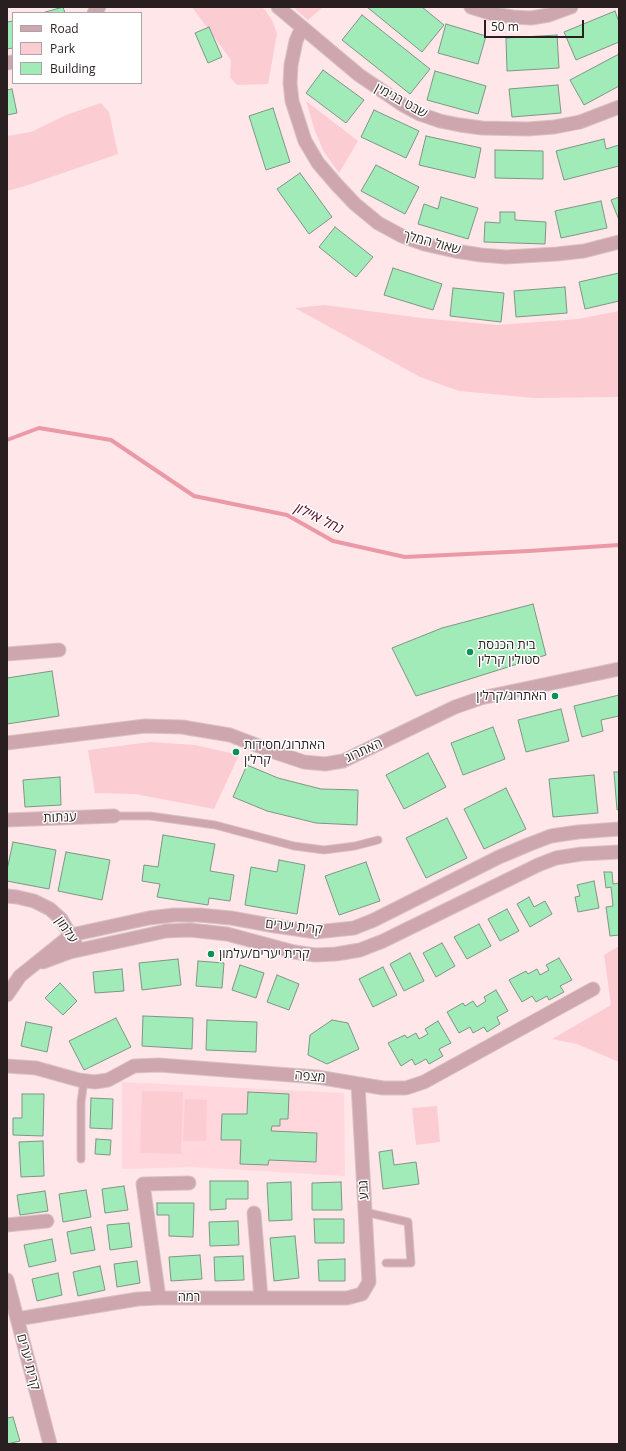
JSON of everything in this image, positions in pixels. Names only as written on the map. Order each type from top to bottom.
[{"type":"street","name":"שבט בנימין","points":[[278,7],[358,75],[409,108],[420,114],[440,121],[482,128],[528,129],[554,127],[580,122],[619,107]]},
{"type":"street","points":[[471,7],[493,14],[531,18],[549,15],[571,7]]},
{"type":"street","name":"שאול המלך","points":[[302,28],[296,41],[291,65],[290,83],[292,101],[305,142],[318,163],[337,185],[355,204],[378,222],[402,236],[424,244],[481,255],[506,257],[557,254],[584,251],[619,242]]},
{"type":"street","points":[[7,654],[59,650]]},
{"type":"street","name":"האתרוג","points":[[7,743],[145,726],[182,727],[230,735],[304,762],[325,764],[343,761],[455,707],[481,698],[619,669]]},
{"type":"street","name":"ענתות","points":[[7,820],[114,816]]},
{"type":"street","name":"קרית יערים","points":[[7,995],[20,976],[71,936],[149,918],[186,915],[231,918],[316,932],[354,928],[374,920],[530,844],[550,836],[578,832],[619,830]]},
{"type":"street","name":"קרית יערים","points":[[34,966],[51,958],[79,950],[166,931],[190,930],[227,934],[294,952],[315,955],[336,954],[360,950],[383,941],[538,865],[556,858],[581,854],[619,852]]},
{"type":"street","name":"עלמון","points":[[7,896],[16,896],[34,900],[50,909],[61,919],[79,950]]},
{"type":"street","name":"מצפה","points":[[7,1066],[36,1068],[84,1081],[95,1082],[108,1080],[134,1066],[159,1065],[318,1077],[383,1088],[406,1088],[424,1082],[593,989]]},
{"type":"street","name":"גבע","points":[[358,1084],[369,1282],[362,1294]]},
{"type":"street","points":[[159,1298],[143,1184],[189,1183]]},
{"type":"street","points":[[254,1213],[261,1298]]},
{"type":"street","points":[[7,1225],[47,1221]]},
{"type":"street","name":"קרית יערים","points":[[7,1280],[50,1444]]},
{"type":"street","name":"רמה","points":[[17,1319],[138,1299],[347,1298],[362,1294]]},
{"type":"lane","points":[[114,816],[150,816],[215,825],[294,846],[324,850],[355,846],[378,840]]},
{"type":"lane","points":[[81,1158],[81,1102],[84,1081]]},
{"type":"lane","points":[[365,1212],[408,1222],[411,1263],[386,1263]]},
{"type":"shaded area","points":[[122,1082],[344,1093],[345,1176],[192,1167],[122,1169]]},
{"type":"green space","points":[[192,7],[261,7],[265,10],[273,22],[277,34],[268,84],[237,85],[230,77],[231,60]]},
{"type":"green space","points":[[293,7],[323,7],[308,20]]},
{"type":"green space","points":[[306,101],[358,141],[339,173],[324,152],[315,131]]},
{"type":"green space","points":[[101,103],[109,112],[118,154],[7,191],[7,136],[31,132],[66,115]]},
{"type":"green space","points":[[325,305],[421,318],[497,325],[578,319],[619,311],[619,397],[534,398],[459,391],[420,377],[295,308]]},
{"type":"green space","points":[[150,742],[195,745],[239,755],[214,809],[135,794],[95,793],[88,750]]},
{"type":"green space","points":[[619,946],[619,1062],[577,1044],[552,1039],[611,1005],[604,955]]},
{"type":"green space","points":[[142,1091],[183,1092],[181,1154],[140,1153]]},
{"type":"green space","points":[[185,1099],[207,1100],[206,1141],[183,1141]]},
{"type":"green space","points":[[437,1106],[440,1142],[416,1145],[412,1108]]},
{"type":"building","points":[[63,7],[65,12],[46,12]]},
{"type":"building","points":[[367,7],[422,7],[444,25],[422,52]]},
{"type":"building","points":[[615,11],[619,22],[619,42],[576,60],[564,32]]},
{"type":"building","points":[[362,15],[430,69],[410,94],[342,40]]},
{"type":"building","points":[[12,21],[12,48],[7,49],[7,22]]},
{"type":"building","points":[[446,24],[486,36],[478,64],[438,53]]},
{"type":"building","points":[[209,27],[222,57],[208,63],[195,33]]},
{"type":"building","points":[[557,35],[559,68],[507,71],[506,38]]},
{"type":"building","points":[[619,54],[619,86],[584,105],[570,80]]},
{"type":"building","points":[[323,70],[364,100],[346,123],[306,93]]},
{"type":"building","points":[[435,71],[486,86],[478,114],[427,100]]},
{"type":"building","points":[[558,85],[561,113],[512,117],[509,89]]},
{"type":"building","points":[[12,89],[17,113],[7,115],[7,90]]},
{"type":"building","points":[[273,108],[290,162],[266,170],[249,116]]},
{"type":"building","points":[[374,110],[419,131],[406,158],[361,137]]},
{"type":"building","points":[[426,136],[481,148],[475,178],[419,165]]},
{"type":"building","points":[[604,139],[606,149],[619,145],[619,166],[564,180],[556,151]]},
{"type":"building","points":[[495,150],[543,151],[543,179],[495,178]]},
{"type":"building","points":[[376,165],[419,187],[405,214],[361,191]]},
{"type":"building","points":[[300,173],[332,217],[309,234],[277,189]]},
{"type":"building","points":[[441,197],[478,208],[468,239],[418,224],[424,204],[438,209]]},
{"type":"building","points":[[619,197],[619,220],[611,200]]},
{"type":"building","points":[[601,201],[607,228],[561,238],[555,211]]},
{"type":"building","points":[[500,212],[515,212],[515,220],[546,222],[545,244],[484,242],[485,222],[500,223]]},
{"type":"building","points":[[335,227],[373,257],[356,277],[319,247]]},
{"type":"building","points":[[393,268],[442,284],[433,310],[384,295]]},
{"type":"building","points":[[619,273],[619,301],[585,309],[579,282]]},
{"type":"building","points":[[565,287],[567,313],[516,317],[514,291]]},
{"type":"building","points":[[453,288],[504,293],[501,322],[450,316]]},
{"type":"building","name":"בית הכנסת סטולין קרלין","points":[[533,604],[546,655],[416,696],[392,648],[442,628]]},
{"type":"building","points":[[52,671],[59,716],[7,724],[7,678]]},
{"type":"building","points":[[619,695],[619,716],[601,720],[603,731],[582,737],[574,706]]},
{"type":"building","points":[[561,709],[569,741],[526,752],[518,720]]},
{"type":"building","points":[[493,727],[505,759],[463,775],[451,743]]},
{"type":"building","points":[[428,753],[446,787],[404,809],[386,775]]},
{"type":"building","points":[[247,765],[278,778],[321,789],[358,790],[357,825],[316,823],[267,811],[233,797]]},
{"type":"building","points":[[614,772],[619,772],[619,809],[617,810]]},
{"type":"building","points":[[594,775],[598,813],[553,817],[549,779]]},
{"type":"building","points":[[60,777],[61,805],[25,807],[23,780]]},
{"type":"building","points":[[506,788],[526,829],[484,849],[464,809]]},
{"type":"building","points":[[447,818],[467,858],[426,878],[406,838]]},
{"type":"building","points":[[163,835],[215,844],[210,871],[234,875],[230,901],[209,898],[208,905],[157,897],[160,884],[142,881],[144,865],[158,867]]},
{"type":"building","points":[[13,842],[56,850],[49,889],[7,881],[7,870]]},
{"type":"building","points":[[66,852],[110,860],[102,900],[58,891]]},
{"type":"building","points":[[279,860],[305,865],[297,914],[245,905],[251,867],[277,872]]},
{"type":"building","points":[[366,862],[380,901],[339,915],[325,876]]},
{"type":"building","points":[[604,872],[612,872],[613,884],[619,883],[619,935],[610,936],[606,907],[613,906],[611,887],[606,888]]},
{"type":"building","points":[[594,881],[599,908],[578,912],[575,897],[580,896],[577,885]]},
{"type":"building","points":[[529,897],[534,907],[545,901],[552,914],[530,927],[517,904]]},
{"type":"building","points":[[507,909],[519,931],[500,941],[488,919]]},
{"type":"building","points":[[479,924],[491,946],[467,959],[454,937]]},
{"type":"building","points":[[442,943],[455,966],[436,977],[423,953]]},
{"type":"building","points":[[410,953],[424,981],[404,991],[390,964]]},
{"type":"building","points":[[559,958],[572,980],[560,986],[564,992],[549,1000],[547,996],[536,1002],[532,996],[522,1002],[509,980],[526,971],[528,974],[537,969],[540,975],[549,970],[546,965]]},
{"type":"building","points":[[178,959],[181,985],[142,990],[139,963]]},
{"type":"building","points":[[198,961],[224,963],[222,988],[196,986]]},
{"type":"building","points":[[240,965],[264,973],[256,998],[232,990]]},
{"type":"building","points":[[383,967],[397,995],[373,1007],[359,979]]},
{"type":"building","points":[[122,969],[124,991],[95,993],[93,972]]},
{"type":"building","points":[[277,975],[299,984],[289,1010],[267,1002]]},
{"type":"building","points":[[60,983],[77,1001],[63,1015],[45,998]]},
{"type":"building","points":[[496,990],[508,1011],[497,1017],[500,1024],[487,1032],[484,1027],[473,1033],[470,1027],[459,1033],[447,1012],[463,1003],[465,1006],[473,1001],[477,1007],[486,1001],[484,997]]},
{"type":"building","points":[[143,1016],[193,1018],[192,1049],[142,1046]]},
{"type":"building","points":[[116,1018],[131,1047],[84,1070],[69,1041]]},
{"type":"building","points":[[207,1020],[257,1022],[256,1052],[206,1050]]},
{"type":"building","points":[[332,1020],[348,1023],[359,1049],[327,1064],[308,1055],[310,1035]]},
{"type":"building","points":[[438,1021],[451,1043],[439,1049],[443,1056],[429,1064],[426,1059],[415,1065],[412,1059],[401,1066],[388,1043],[405,1035],[407,1038],[416,1033],[419,1039],[428,1034],[425,1029]]},
{"type":"building","points":[[26,1022],[52,1027],[47,1052],[21,1046]]},
{"type":"building","points":[[248,1092],[289,1094],[288,1119],[280,1119],[280,1126],[272,1126],[271,1131],[317,1133],[316,1162],[269,1160],[268,1165],[240,1164],[241,1140],[221,1140],[222,1114],[247,1114]]},
{"type":"building","points":[[22,1094],[44,1094],[43,1136],[13,1135],[13,1118],[22,1118]]},
{"type":"building","points":[[91,1098],[113,1099],[112,1129],[90,1128]]},
{"type":"building","points":[[96,1139],[111,1140],[110,1155],[95,1154]]},
{"type":"building","points":[[43,1141],[44,1176],[21,1177],[19,1142]]},
{"type":"building","points":[[392,1150],[394,1165],[416,1162],[419,1184],[383,1189],[379,1152]]},
{"type":"building","points":[[210,1181],[248,1181],[248,1199],[226,1199],[226,1209],[210,1210]]},
{"type":"building","points":[[291,1182],[292,1220],[269,1221],[267,1183]]},
{"type":"building","points":[[341,1182],[342,1210],[312,1210],[312,1183]]},
{"type":"building","points":[[124,1186],[128,1210],[105,1213],[102,1189]]},
{"type":"building","points":[[86,1190],[91,1217],[63,1222],[59,1194]]},
{"type":"building","points":[[45,1191],[48,1211],[20,1215],[17,1195]]},
{"type":"building","points":[[157,1203],[194,1203],[193,1237],[169,1236],[169,1215],[157,1215]]},
{"type":"building","points":[[314,1219],[344,1219],[344,1243],[315,1243]]},
{"type":"building","points":[[238,1221],[239,1245],[210,1246],[209,1222]]},
{"type":"building","points":[[129,1223],[132,1247],[110,1250],[107,1225]]},
{"type":"building","points":[[91,1227],[95,1250],[71,1254],[67,1232]]},
{"type":"building","points":[[295,1236],[299,1278],[274,1281],[270,1238]]},
{"type":"building","points":[[52,1239],[56,1261],[29,1267],[24,1245]]},
{"type":"building","points":[[200,1255],[202,1279],[171,1281],[169,1257]]},
{"type":"building","points":[[243,1256],[244,1280],[215,1281],[214,1257]]},
{"type":"building","points":[[345,1259],[345,1281],[319,1281],[318,1260]]},
{"type":"building","points":[[137,1261],[140,1283],[117,1287],[114,1264]]},
{"type":"building","points":[[100,1266],[105,1290],[78,1296],[73,1272]]},
{"type":"building","points":[[58,1273],[62,1295],[37,1301],[32,1279]]},
{"type":"building","points":[[13,1417],[20,1441],[7,1444],[7,1418]]},
{"type":"waterway","name":"נחל איילון","points":[[7,440],[39,428],[111,440],[194,496],[287,515],[333,541],[405,557],[619,545]]},
{"type":"place","name":"בית הכנסת סטולין קרלין","points":[[470,652]]},
{"type":"place","name":"האתרוג/קרלין","points":[[555,696]]},
{"type":"place","name":"האתרוג/חסידות קרלין","points":[[236,752]]},
{"type":"place","name":"קרית יערים/עלמון","points":[[211,954]]}]
